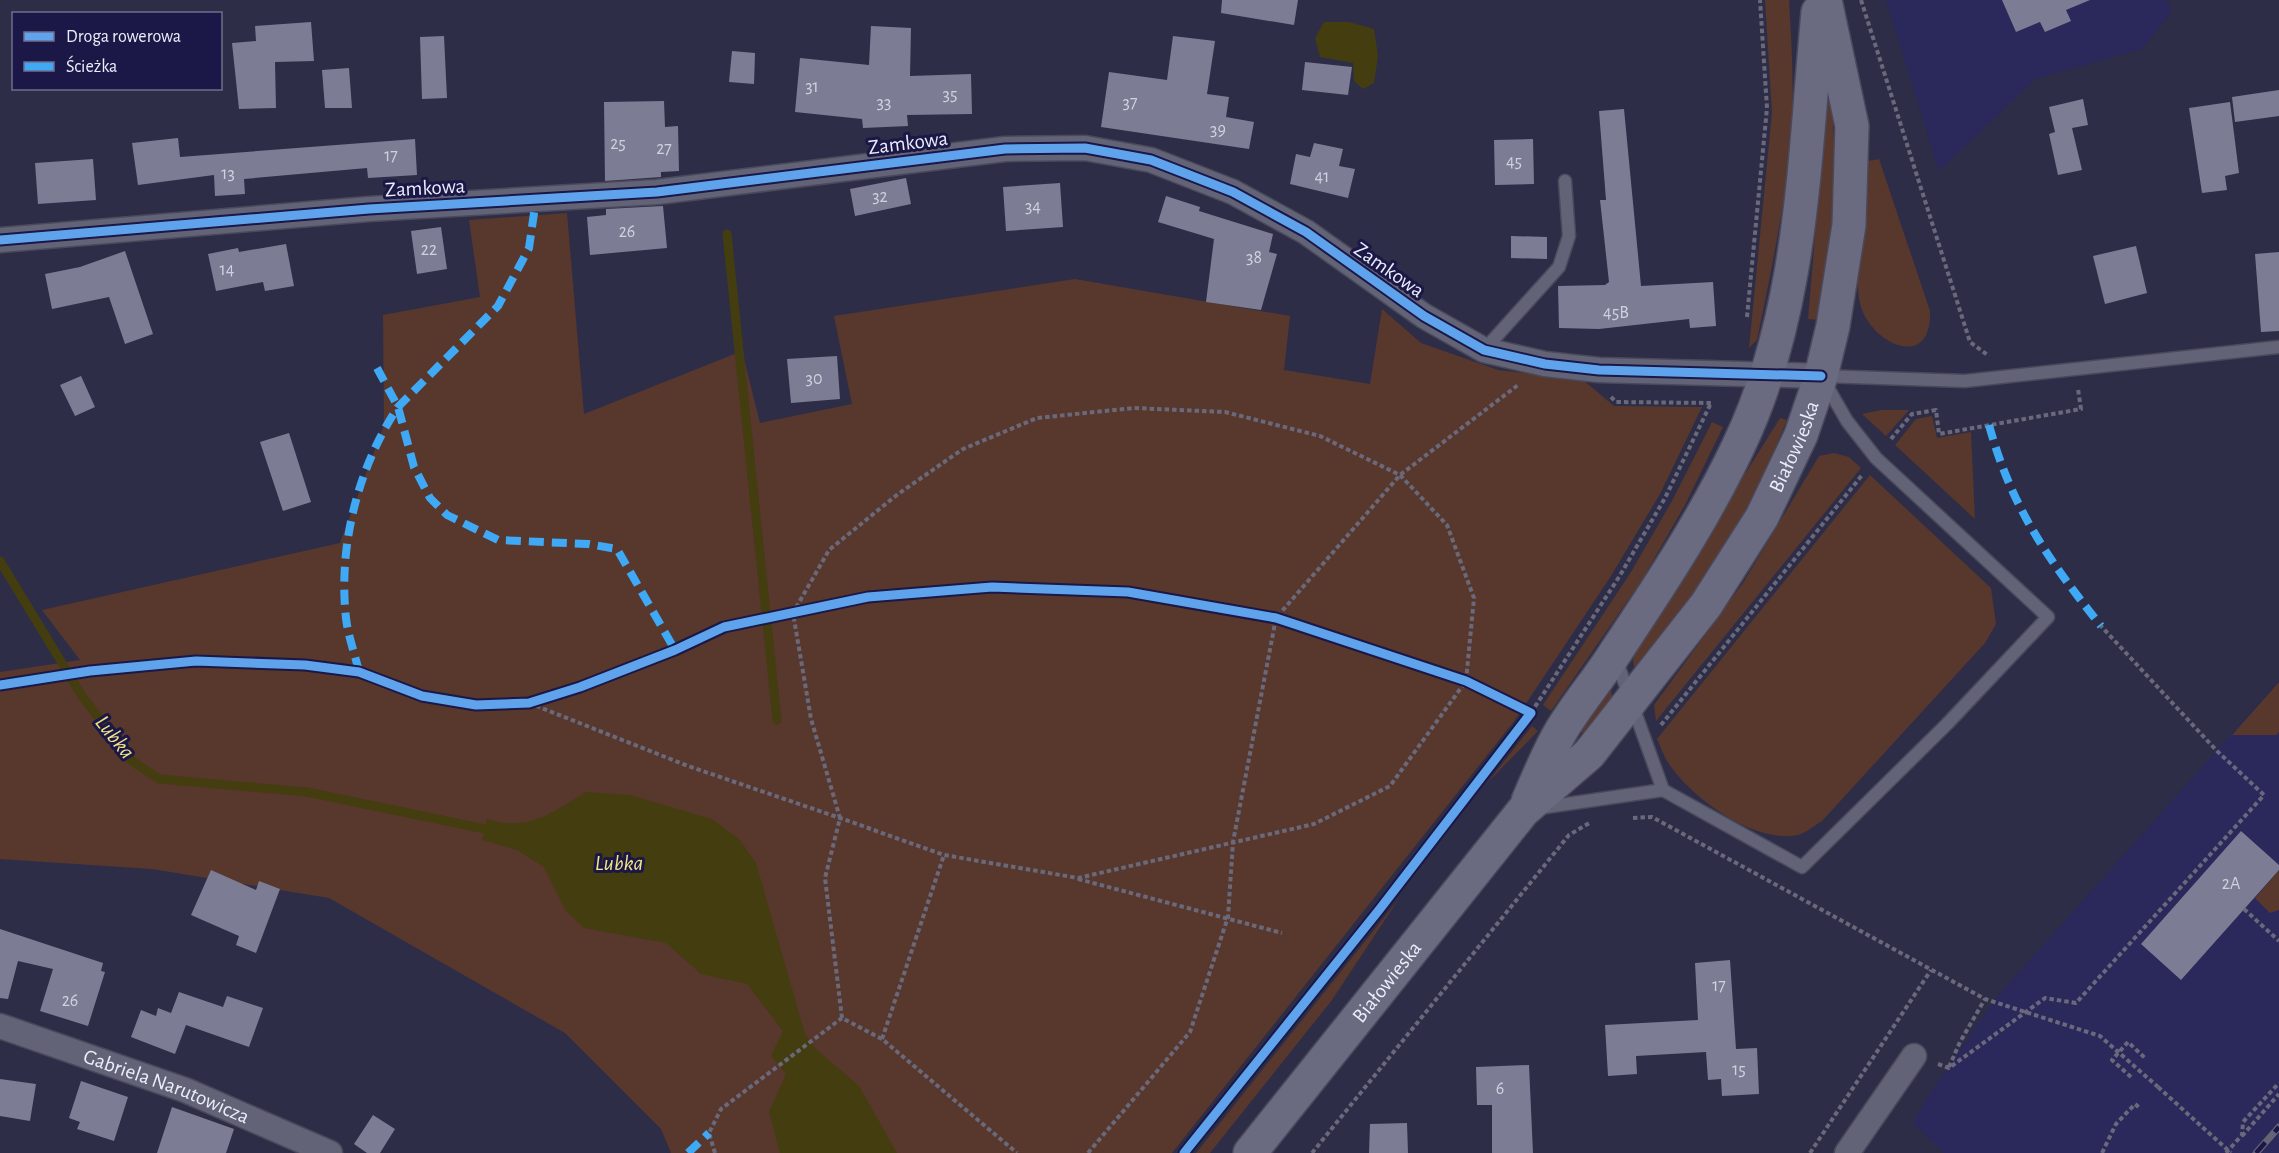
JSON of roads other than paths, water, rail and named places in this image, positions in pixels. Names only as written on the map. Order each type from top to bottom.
[{"type":"main road","name":"Białowieska","points":[[1523,811],[1560,732],[1614,654],[1708,503],[1739,446],[1768,373],[1786,303],[1800,218],[1819,0]]},
{"type":"main road","name":"Białowieska","points":[[1250,1153],[1523,811],[1589,754],[1706,604],[1762,517],[1801,435],[1821,376],[1833,326],[1849,225],[1852,126],[1825,0]]},
{"type":"street","name":"Zamkowa","points":[[0,240],[369,209],[657,192],[1005,149],[1085,148],[1151,160],[1233,192],[1306,232],[1424,316],[1484,350],[1545,364],[1599,370],[1821,376]]},
{"type":"street","name":"Gabriela Narutowicza","points":[[0,1026],[185,1090],[330,1153]]},
{"type":"street","points":[[1847,1153],[1914,1056]]},
{"type":"lane","points":[[1484,350],[1559,267],[1569,236],[1565,181]]},
{"type":"lane","points":[[1821,376],[1965,381],[2279,347]]},
{"type":"lane","points":[[1523,811],[1663,790],[1802,867],[1948,723],[2048,617],[1876,458],[1847,421],[1821,376]]},
{"type":"lane","points":[[1614,654],[1663,790]]},
{"type":"water","points":[[1324,22],[1349,22],[1374,29],[1378,56],[1374,83],[1363,89],[1354,81],[1353,63],[1320,57],[1315,38]]},
{"type":"water","name":"Lubka","points":[[586,792],[630,795],[712,819],[739,839],[756,863],[805,1034],[817,1050],[859,1086],[897,1153],[780,1153],[769,1112],[786,1074],[771,1056],[783,1031],[747,984],[701,974],[666,943],[584,928],[566,911],[544,867],[517,850],[482,840],[487,819],[515,823],[528,822],[550,813]]},
{"type":"waterway","points":[[727,234],[777,720]]},
{"type":"waterway","name":"Lubka","points":[[0,561],[82,696],[132,761],[159,779],[307,792],[485,829]]},
{"type":"railway","points":[[2256,1153],[2279,1127]]}]
